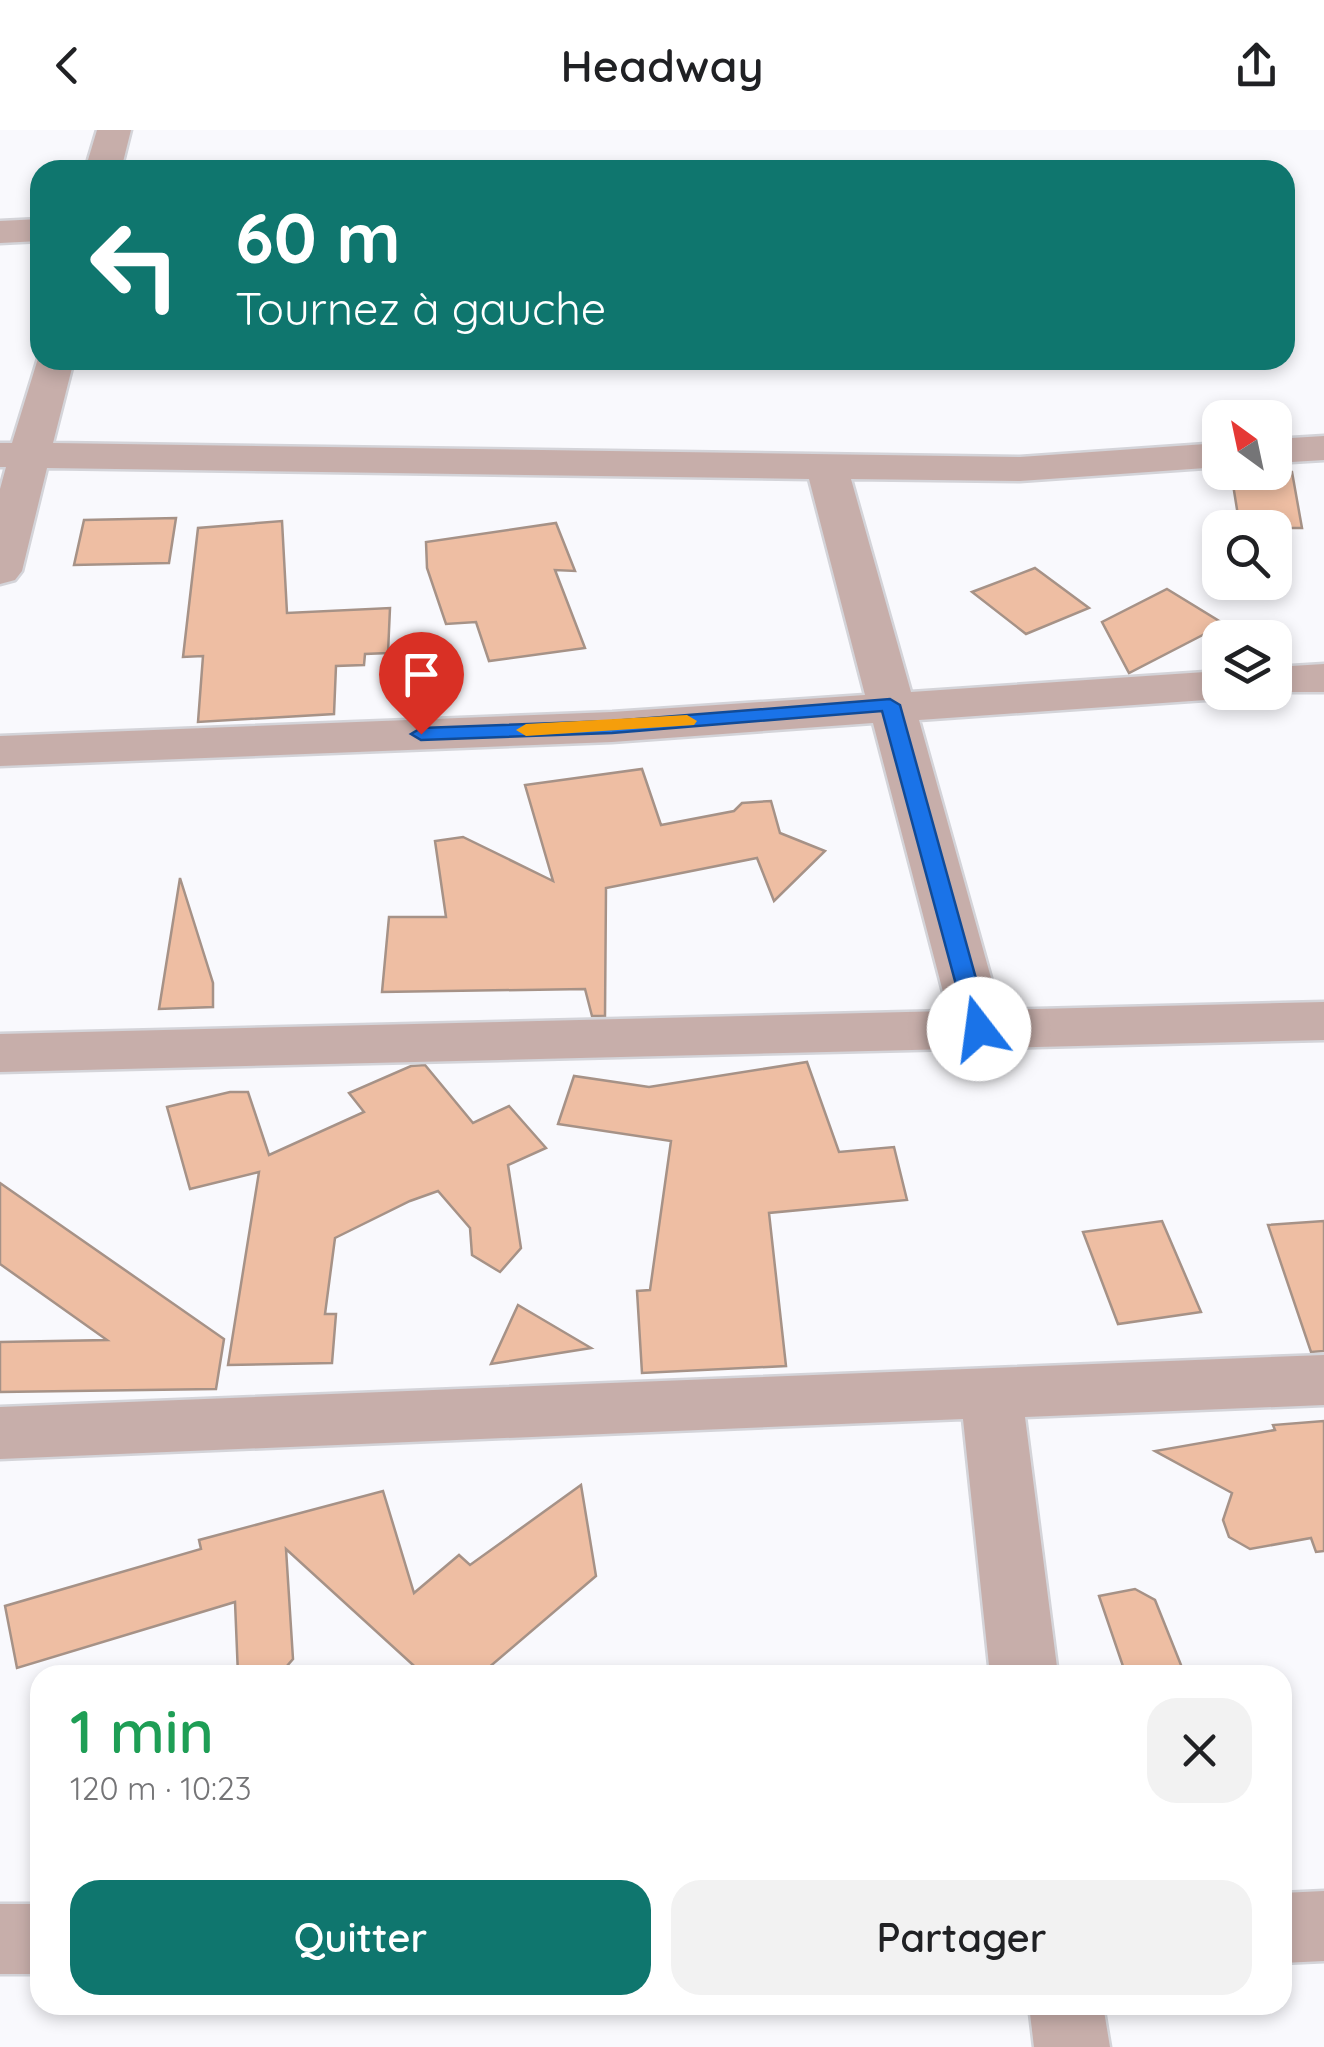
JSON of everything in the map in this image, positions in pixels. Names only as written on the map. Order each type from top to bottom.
[{"type":"street","points":[[106,160],[114,130]]},
{"type":"street","points":[[0,232],[30,230]]},
{"type":"street","points":[[0,571],[15,455],[50,370]]},
{"type":"street","points":[[1292,451],[1324,448]]},
{"type":"street","points":[[15,455],[1020,469],[1202,456]]},
{"type":"street","points":[[826,465],[979,1029]]},
{"type":"street","points":[[1292,680],[1324,678]]},
{"type":"street","points":[[0,751],[612,727],[1202,685]]},
{"type":"street","points":[[0,1054],[1324,1020]]},
{"type":"street","points":[[0,1433],[1324,1380]]},
{"type":"street","points":[[991,1393],[1023,1665]]},
{"type":"street","points":[[1292,1928],[1324,1926]]},
{"type":"street","points":[[0,1939],[30,1939]]},
{"type":"street","points":[[1067,2015],[1072,2047]]},
{"type":"building","points":[[1292,472],[1302,528],[1292,528],[1292,510],[1237,510],[1234,490],[1292,490]]},
{"type":"building","points":[[176,518],[169,563],[74,565],[84,520]]},
{"type":"building","points":[[282,521],[287,613],[390,608],[388,653],[365,654],[364,665],[336,666],[334,714],[198,722],[203,656],[183,657],[198,528]]},
{"type":"building","points":[[556,523],[575,571],[555,570],[585,648],[489,661],[476,622],[446,624],[427,568],[426,542]]},
{"type":"building","points":[[1035,568],[1089,608],[1026,634],[972,592]]},
{"type":"building","points":[[1167,589],[1217,620],[1202,620],[1202,635],[1129,673],[1102,622]]},
{"type":"building","points":[[642,769],[661,825],[734,811],[742,803],[771,801],[780,833],[825,851],[774,901],[757,858],[606,888],[605,1016],[592,1016],[585,989],[382,992],[389,917],[446,917],[435,841],[463,837],[553,881],[525,785]]},
{"type":"building","points":[[180,878],[213,983],[213,1007],[159,1009]]},
{"type":"building","points":[[807,1062],[839,1152],[894,1147],[907,1200],[769,1213],[786,1366],[642,1373],[637,1291],[650,1290],[671,1141],[558,1124],[574,1076],[649,1087]]},
{"type":"building","points":[[425,1065],[473,1123],[509,1106],[546,1148],[508,1165],[521,1248],[500,1272],[472,1255],[470,1228],[438,1191],[410,1201],[335,1238],[325,1314],[336,1314],[332,1363],[228,1365],[259,1172],[190,1189],[167,1107],[230,1092],[248,1092],[269,1155],[364,1112],[349,1093],[411,1066]]},
{"type":"building","points":[[0,1183],[224,1339],[216,1389],[0,1392],[0,1342],[107,1340],[0,1264]]},
{"type":"building","points":[[1162,1221],[1201,1312],[1118,1324],[1083,1232]]},
{"type":"building","points":[[1324,1221],[1324,1351],[1311,1352],[1268,1225]]},
{"type":"building","points":[[518,1305],[591,1348],[491,1364]]},
{"type":"building","points":[[1324,1421],[1324,1551],[1316,1552],[1311,1538],[1250,1549],[1229,1537],[1223,1520],[1232,1493],[1155,1451],[1275,1430],[1273,1425]]},
{"type":"building","points":[[581,1485],[596,1576],[492,1665],[413,1665],[286,1549],[293,1659],[288,1665],[238,1665],[235,1602],[17,1668],[5,1606],[201,1549],[199,1540],[383,1491],[414,1593],[459,1555],[470,1565]]},
{"type":"building","points":[[1135,1589],[1155,1600],[1181,1665],[1123,1665],[1099,1596]]},
{"type":"slow traffic","points":[[526,730],[687,721]]},
{"type":"route","points":[[421,734],[612,727],[890,705],[979,1029]]}]
